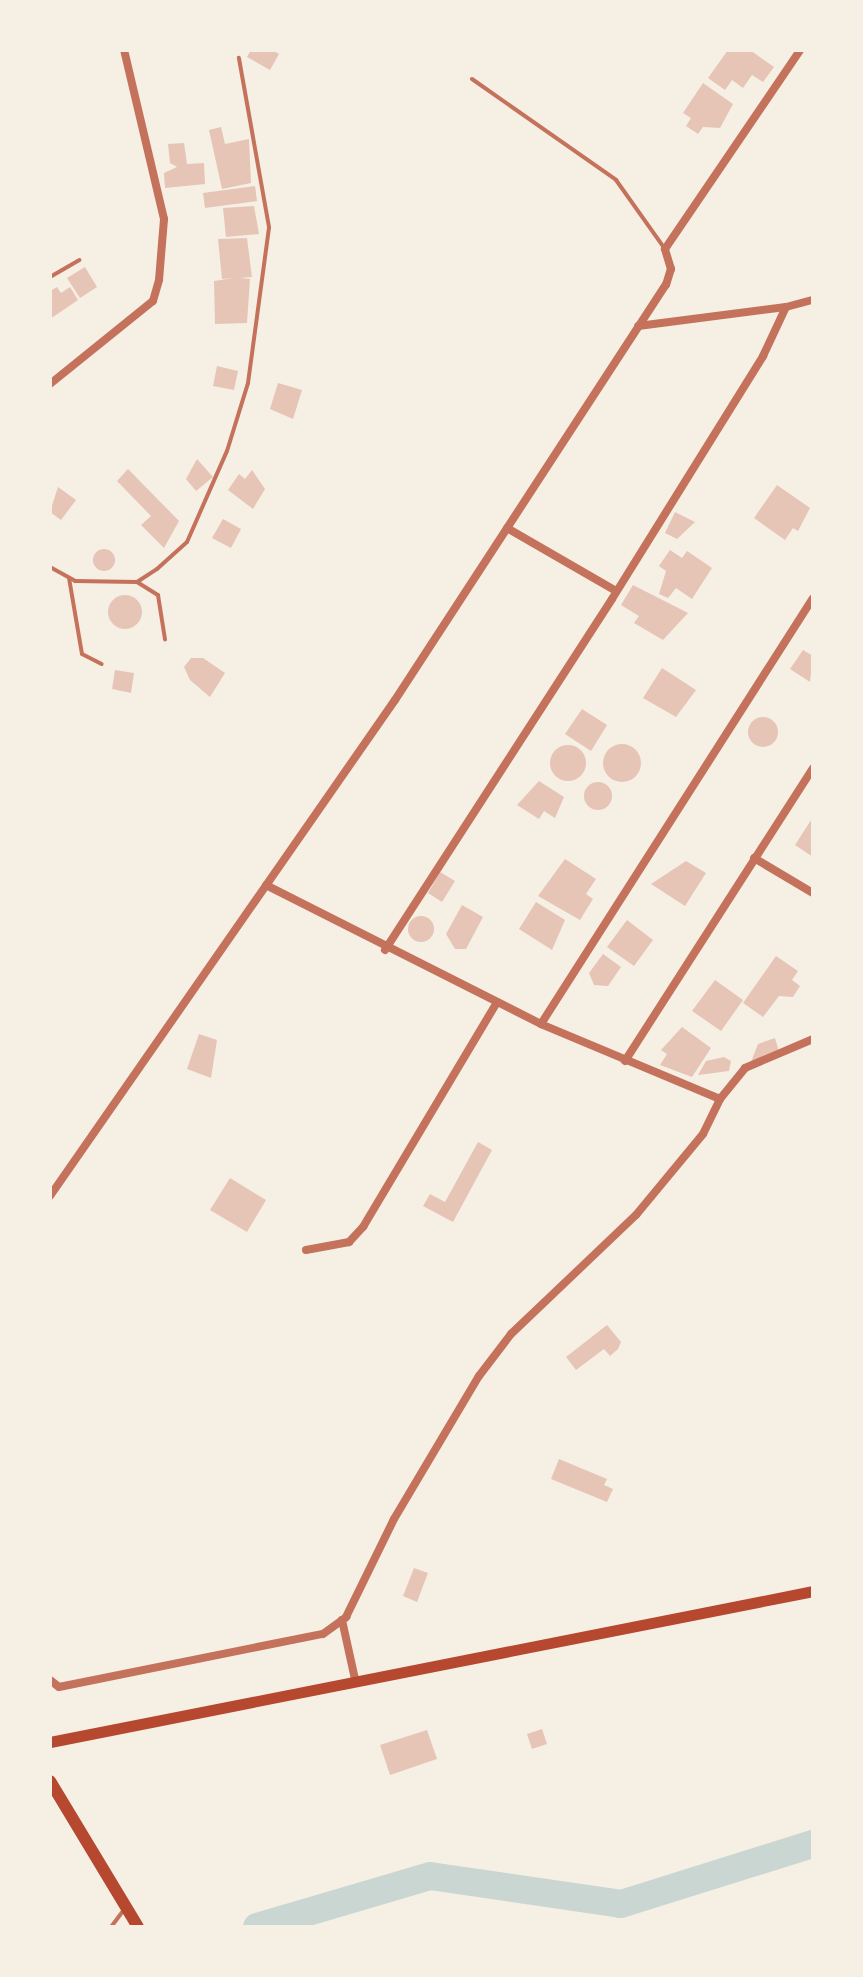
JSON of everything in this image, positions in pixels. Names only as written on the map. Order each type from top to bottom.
[{"type":"main road","points":[[50,1742],[813,1591]]},
{"type":"main road","points":[[50,1781],[138,1927]]},
{"type":"street","points":[[50,384],[152,301],[159,280],[164,219],[124,50]]},
{"type":"street","points":[[50,1196],[266,886],[507,528],[666,284],[671,269],[665,249],[800,50]]},
{"type":"street","points":[[638,326],[813,300]]},
{"type":"street","points":[[386,950],[763,356],[786,307]]},
{"type":"street","points":[[507,528],[616,591]]},
{"type":"street","points":[[541,1024],[813,598]]},
{"type":"street","points":[[625,1061],[813,768]]},
{"type":"street","points":[[754,858],[813,893]]},
{"type":"street","points":[[266,886],[386,950],[541,1024],[720,1099]]},
{"type":"street","points":[[306,1250],[349,1242],[363,1227],[497,1002]]},
{"type":"street","points":[[50,1680],[59,1686],[323,1634],[342,1620],[479,1376],[511,1334],[636,1214],[703,1134],[720,1099],[745,1068],[813,1039]]},
{"type":"street","points":[[342,1620],[355,1679]]},
{"type":"lane","points":[[137,582],[187,542],[248,383],[269,227],[239,58]]},
{"type":"lane","points":[[472,79],[616,180],[665,249]]},
{"type":"lane","points":[[50,276],[80,260]]},
{"type":"lane","points":[[50,567],[69,578],[137,582],[158,595],[165,640]]},
{"type":"lane","points":[[69,578],[82,654],[102,664]]},
{"type":"lane","points":[[111,1927],[126,1908]]},
{"type":"building","points":[[251,50],[279,54],[270,70],[247,57]]},
{"type":"building","points":[[728,50],[750,50],[774,67],[763,82],[752,75],[743,88],[732,80],[725,90],[708,78]]},
{"type":"building","points":[[703,83],[733,104],[720,128],[703,127],[698,134],[686,126],[691,118],[683,113]]},
{"type":"building","points":[[221,127],[225,144],[249,139],[251,183],[222,189],[209,130]]},
{"type":"building","points":[[184,143],[187,164],[204,163],[205,184],[165,188],[164,173],[177,167],[170,163],[168,144]]},
{"type":"building","points":[[255,186],[257,201],[205,208],[203,193]]},
{"type":"building","points":[[254,206],[259,234],[226,237],[223,208]]},
{"type":"building","points":[[247,238],[252,277],[240,278],[250,279],[247,323],[215,324],[214,281],[234,278],[222,279],[218,239]]},
{"type":"building","points":[[85,267],[97,287],[80,298],[67,278]]},
{"type":"building","points":[[57,287],[61,293],[70,287],[78,300],[50,319],[50,291]]},
{"type":"building","points":[[217,366],[238,371],[234,390],[213,386]]},
{"type":"building","points":[[278,383],[302,390],[293,419],[270,409]]},
{"type":"building","points":[[197,459],[213,477],[196,491],[186,479]]},
{"type":"building","points":[[128,469],[179,521],[164,548],[141,525],[151,516],[117,481]]},
{"type":"building","points":[[252,470],[265,489],[253,509],[228,490],[239,474],[245,479]]},
{"type":"building","points":[[777,485],[810,508],[798,531],[793,528],[785,540],[754,518]]},
{"type":"building","points":[[58,487],[76,500],[61,520],[50,512]]},
{"type":"building","points":[[675,512],[695,522],[677,539],[665,533]]},
{"type":"building","points":[[223,519],[241,529],[231,548],[212,538]]},
{"type":"building","points":[[104,549],[112,552],[112,568],[104,571],[96,568],[93,560],[96,552]]},
{"type":"building","points":[[670,550],[682,558],[687,551],[712,568],[692,599],[676,588],[668,598],[659,594],[666,571],[659,566]]},
{"type":"building","points":[[633,585],[688,613],[663,640],[634,623],[639,616],[621,605]]},
{"type":"building","points":[[125,595],[137,600],[142,612],[137,624],[125,629],[113,624],[108,612],[113,600]]},
{"type":"building","points":[[803,650],[813,656],[810,682],[790,669]]},
{"type":"building","points":[[191,658],[203,658],[225,673],[210,697],[190,680],[184,667]]},
{"type":"building","points":[[662,668],[696,690],[676,717],[643,698]]},
{"type":"building","points":[[115,670],[134,673],[131,693],[112,689]]},
{"type":"building","points":[[582,709],[607,725],[591,751],[565,734]]},
{"type":"building","points":[[763,717],[774,721],[778,732],[774,743],[763,747],[752,743],[748,732],[752,721]]},
{"type":"building","points":[[622,744],[635,750],[641,763],[635,776],[622,782],[609,776],[603,763],[609,750]]},
{"type":"building","points":[[568,745],[581,750],[586,763],[581,776],[568,781],[555,776],[550,763],[555,750]]},
{"type":"building","points":[[539,781],[564,797],[555,818],[544,811],[539,819],[517,805]]},
{"type":"building","points":[[598,782],[608,786],[612,796],[608,806],[598,810],[588,806],[584,796],[588,786]]},
{"type":"building","points":[[813,817],[813,857],[795,845]]},
{"type":"building","points":[[565,859],[596,879],[586,894],[593,899],[580,920],[538,896]]},
{"type":"building","points":[[686,861],[706,873],[685,906],[651,884]]},
{"type":"building","points":[[440,872],[455,881],[442,902],[428,893]]},
{"type":"building","points":[[536,902],[565,920],[552,950],[519,929]]},
{"type":"building","points":[[462,905],[483,917],[466,949],[455,949],[446,934]]},
{"type":"building","points":[[421,916],[430,920],[434,929],[430,938],[421,942],[412,938],[408,929],[412,920]]},
{"type":"building","points":[[627,920],[653,940],[634,966],[607,947]]},
{"type":"building","points":[[603,954],[621,967],[608,986],[594,985],[589,973]]},
{"type":"building","points":[[776,956],[798,971],[792,980],[800,986],[793,997],[779,996],[763,1017],[743,1003]]},
{"type":"building","points":[[715,980],[743,1000],[721,1031],[692,1011]]},
{"type":"building","points":[[682,1027],[711,1048],[692,1077],[660,1065],[667,1054],[661,1050]]},
{"type":"building","points":[[199,1034],[217,1040],[211,1078],[187,1069]]},
{"type":"building","points":[[775,1038],[779,1052],[751,1062],[758,1044]]},
{"type":"building","points":[[724,1057],[731,1061],[729,1071],[698,1075],[706,1061]]},
{"type":"building","points":[[478,1142],[492,1150],[453,1222],[423,1206],[430,1194],[445,1202]]},
{"type":"building","points":[[230,1178],[266,1200],[247,1232],[210,1210]]},
{"type":"building","points":[[607,1325],[621,1342],[618,1349],[610,1356],[604,1349],[576,1370],[566,1357]]},
{"type":"building","points":[[559,1459],[607,1479],[604,1485],[613,1489],[607,1502],[551,1479]]},
{"type":"building","points":[[414,1568],[428,1573],[417,1602],[403,1596]]},
{"type":"building","points":[[542,1729],[547,1744],[532,1749],[527,1734]]},
{"type":"building","points":[[427,1730],[437,1759],[390,1775],[380,1745]]},
{"type":"waterway","points":[[257,1927],[430,1876],[621,1904],[813,1844]]}]
